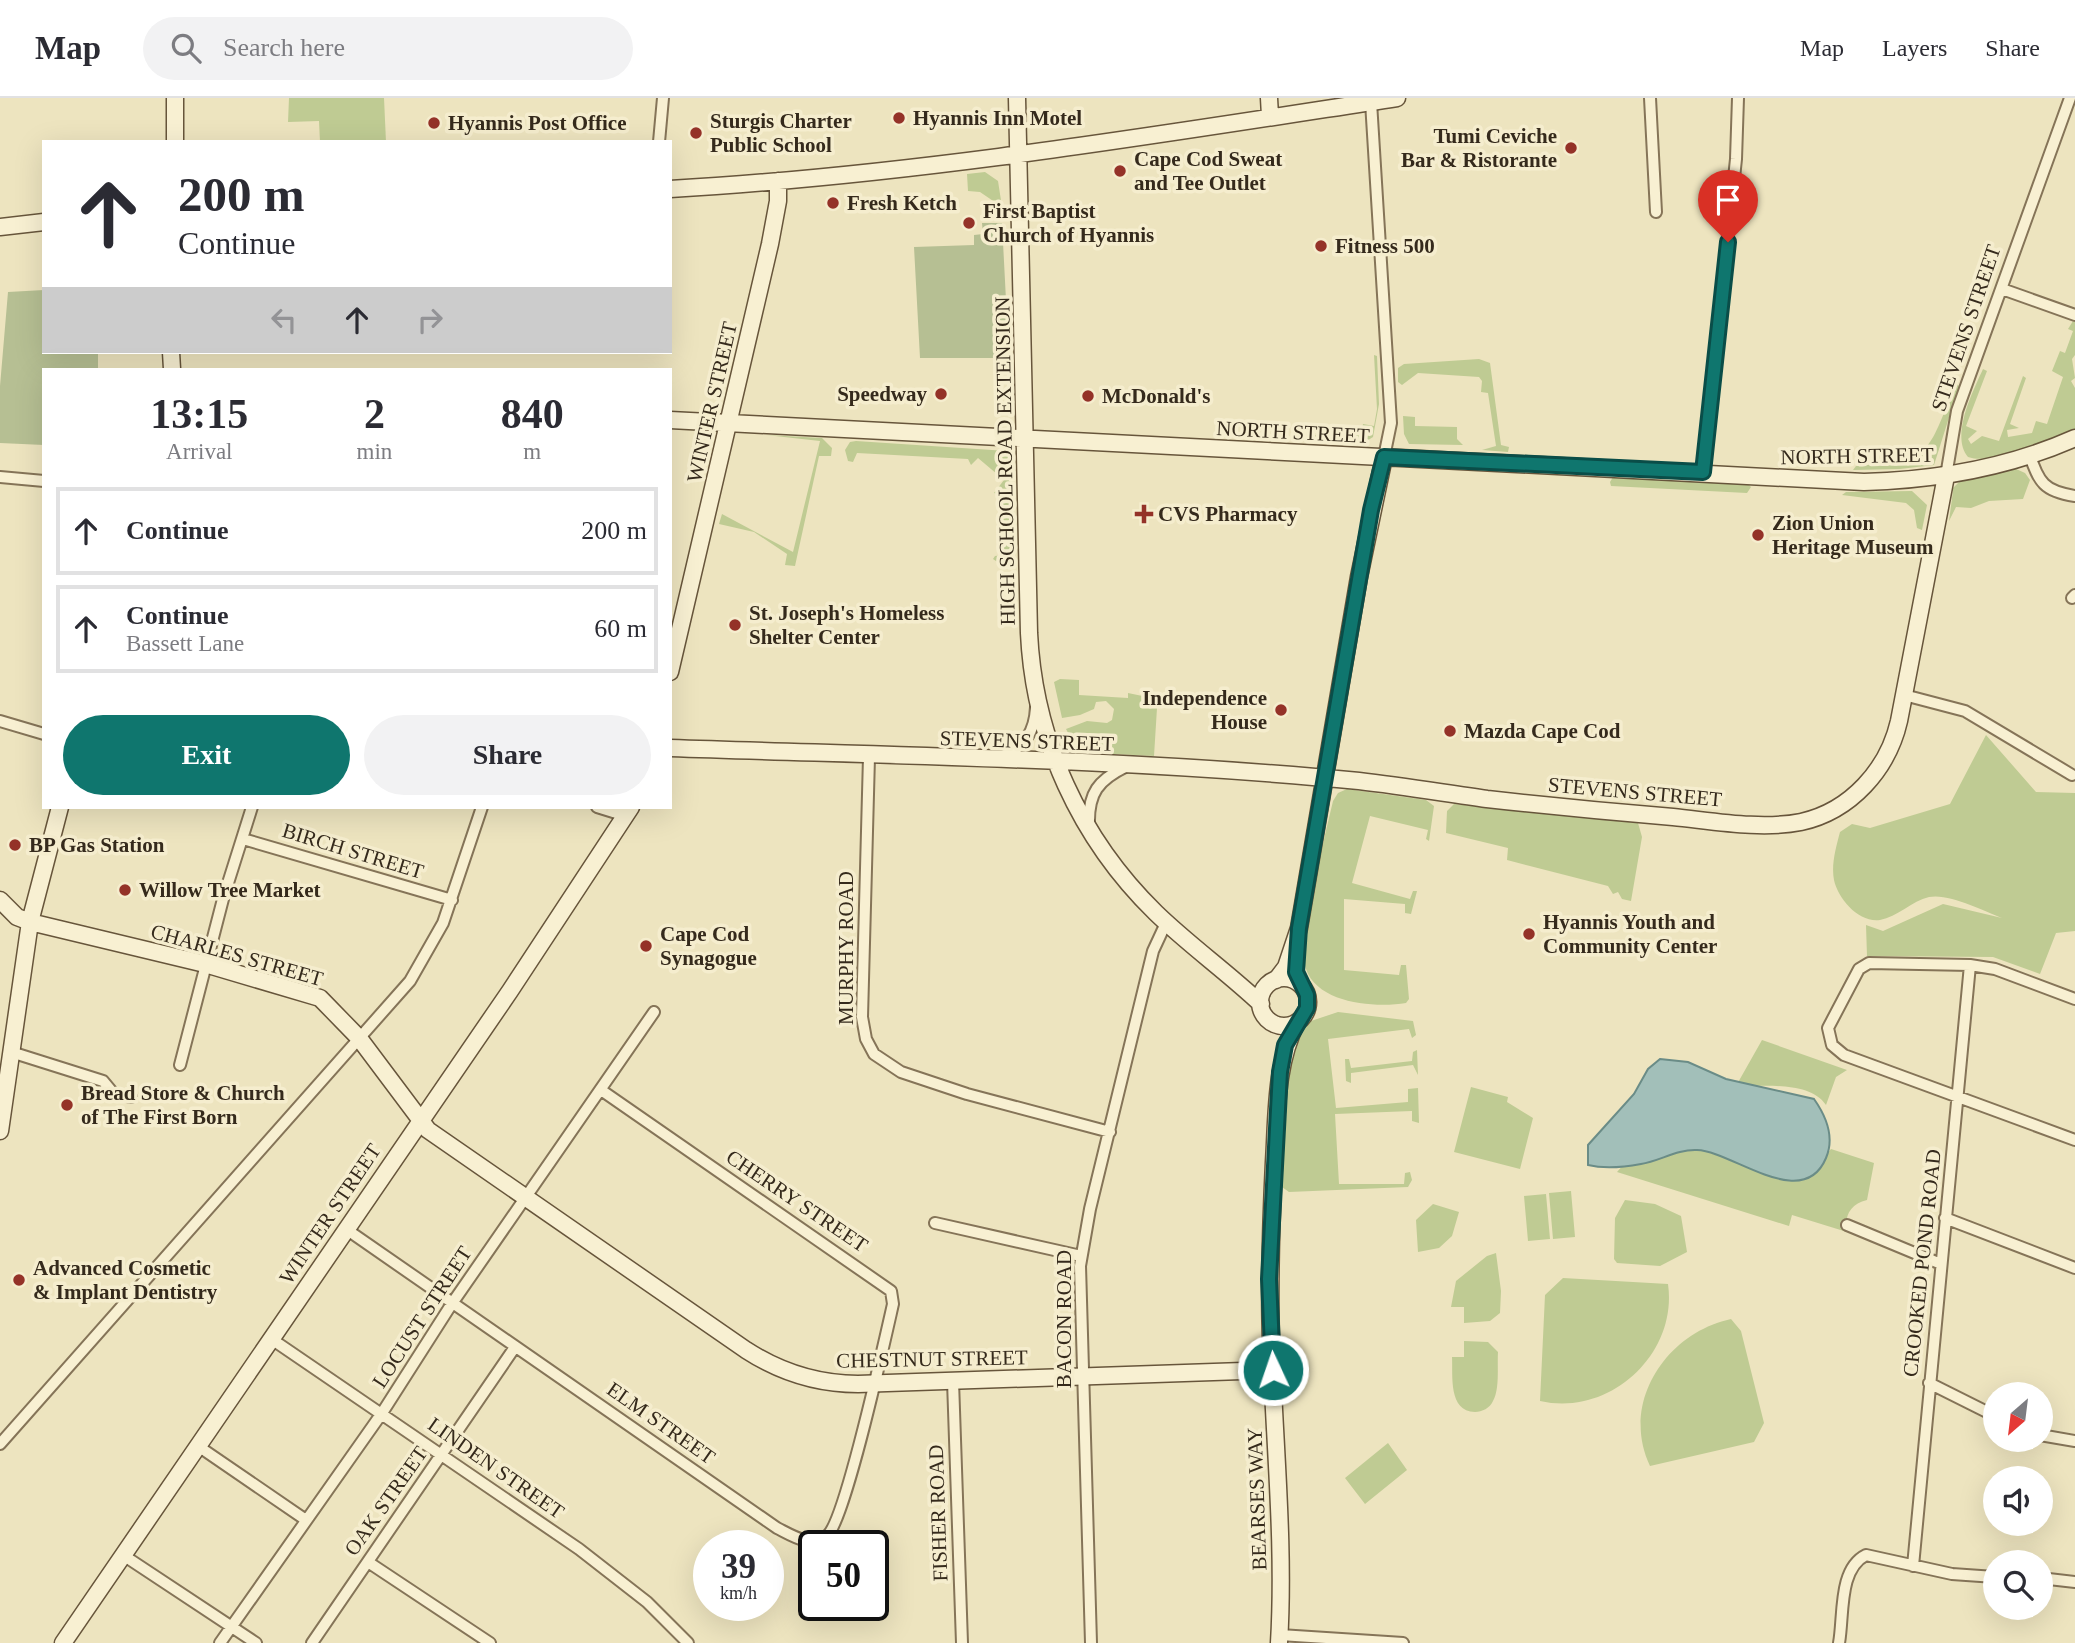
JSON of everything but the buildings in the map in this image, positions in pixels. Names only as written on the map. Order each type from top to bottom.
[{"type":"street","points":[[175,98],[175,140]]},
{"type":"street","points":[[659,140],[663,98]]},
{"type":"street","name":"HIGH SCHOOL ROAD EXTENSION","points":[[1017,98],[1029,633],[1037,697],[1056,763]]},
{"type":"street","points":[[1269,98],[1270,117]]},
{"type":"street","points":[[672,189],[778,181],[1018,154],[1397,98]]},
{"type":"street","points":[[1650,98],[1656,212]]},
{"type":"street","points":[[1703,472],[1735,166],[1738,98]]},
{"type":"street","name":"STEVENS STREET","points":[[672,748],[1126,766],[1325,779],[1641,814],[1770,824],[1798,822],[1839,807],[1871,778],[1894,739],[1957,411],[2070,98]]},
{"type":"street","points":[[1269,1020],[1286,1026],[1297,1022],[1304,1015],[1308,1001],[1300,985],[1296,966],[1299,928],[1371,510],[1391,423],[1371,102]]},
{"type":"street","name":"WINTER STREET","points":[[672,664],[770,244],[778,201],[778,181]]},
{"type":"street","points":[[0,227],[42,222]]},
{"type":"street","points":[[2002,289],[2075,315]]},
{"type":"street","name":"NORTH STREET","points":[[672,420],[1855,481],[1946,476],[2029,454],[2075,438]]},
{"type":"street","points":[[2029,454],[2045,486],[2053,492],[2075,496]]},
{"type":"street","points":[[0,477],[42,481]]},
{"type":"street","points":[[1904,695],[1965,710],[2072,775]]},
{"type":"street","points":[[992,761],[1017,750],[1028,738],[1036,718],[1037,697]]},
{"type":"street","points":[[0,721],[42,733]]},
{"type":"street","name":"MURPHY ROAD","points":[[869,757],[862,1017],[869,1045],[887,1065],[918,1079],[1111,1132]]},
{"type":"street","points":[[1056,763],[1089,828],[1136,891],[1166,923],[1223,968],[1261,1004],[1278,1044],[1280,1072]]},
{"type":"street","points":[[1089,828],[1088,808],[1094,791],[1102,780],[1126,766]]},
{"type":"street","points":[[0,1131],[30,922],[59,809]]},
{"type":"street","points":[[180,1065],[205,964],[251,809]]},
{"type":"street","points":[[0,1444],[359,1038],[388,1010],[410,981],[452,901],[481,809]]},
{"type":"street","name":"WINTER STREET","points":[[63,1643],[629,811]]},
{"type":"street","name":"BIRCH STREET","points":[[243,839],[452,901]]},
{"type":"street","points":[[0,900],[17,917],[30,922]]},
{"type":"street","name":"CHARLES STREET","points":[[30,922],[205,964],[320,998],[359,1038],[420,1121]]},
{"type":"street","name":"BACON ROAD","points":[[1091,1643],[1081,1256],[1153,951],[1166,923]]},
{"type":"street","points":[[1261,1004],[1272,983],[1286,967],[1299,928]]},
{"type":"street","points":[[2075,999],[1995,969],[1970,965],[1869,963],[1859,969],[1828,1028],[1832,1045],[1843,1055],[2075,1140]]},
{"type":"street","name":"CROOKED POND ROAD","points":[[1913,1566],[1970,965]]},
{"type":"street","points":[[1223,968],[1272,983],[1289,979],[1300,985]]},
{"type":"street","name":"LOCUST STREET","points":[[220,1643],[382,1413],[451,1305],[654,1012]]},
{"type":"street","name":"BEARSES WAY","points":[[1280,1639],[1280,1551],[1269,1271],[1280,1072],[1285,1045],[1297,1022]]},
{"type":"street","points":[[11,1052],[103,1080],[113,1093],[131,1097]]},
{"type":"street","name":"CHERRY STREET","points":[[601,1090],[888,1287],[893,1304],[873,1384]]},
{"type":"street","name":"CHESTNUT STREET","points":[[420,1121],[446,1143],[758,1358],[807,1378],[873,1384],[1273,1370]]},
{"type":"street","points":[[1945,1218],[2075,1268]]},
{"type":"street","points":[[935,1223],[1081,1256]]},
{"type":"street","points":[[1847,1225],[1941,1264]]},
{"type":"street","name":"ELM STREET","points":[[346,1229],[451,1305],[515,1346],[777,1528],[810,1541],[826,1537],[836,1522],[873,1384]]},
{"type":"street","name":"LINDEN STREET","points":[[270,1338],[443,1454],[612,1573],[659,1612],[688,1643]]},
{"type":"street","name":"OAK STREET","points":[[312,1643],[515,1346]]},
{"type":"street","name":"FISHER ROAD","points":[[953,1381],[962,1643]]},
{"type":"street","points":[[1929,1383],[1983,1410]]},
{"type":"street","points":[[2053,1437],[2075,1441]]},
{"type":"street","points":[[198,1446],[306,1520]]},
{"type":"street","points":[[123,1555],[256,1643]]},
{"type":"street","points":[[1839,1643],[1847,1580],[1858,1560],[1871,1555],[1952,1574],[1983,1576]]},
{"type":"street","points":[[368,1562],[490,1643]]},
{"type":"street","points":[[2053,1579],[2075,1582]]},
{"type":"street","points":[[1280,1639],[1403,1643]]},
{"type":"green space","points":[[289,98],[384,98],[386,140],[320,140],[319,121],[288,122]]},
{"type":"green space","points":[[985,172],[998,181],[1002,207],[980,192],[968,191],[967,174]]},
{"type":"green space","points":[[982,223],[1002,223],[1009,358],[920,358],[914,247],[974,245],[974,235],[983,234]]},
{"type":"green space","points":[[42,290],[42,354],[98,354],[98,368],[42,368],[42,445],[0,443],[0,386],[8,292]]},
{"type":"green space","points":[[2073,321],[2075,355],[2072,359],[2075,378],[2071,381],[2075,388],[2075,429],[2007,455],[1979,459],[1968,457],[1963,448],[1962,426],[1983,369],[1987,371],[1966,426],[1977,431],[1968,439],[1971,444],[1982,436],[1999,441],[2023,376],[2026,378],[2010,424],[2019,428],[2007,430],[2008,437],[2032,433],[2036,421],[2047,424],[2063,377],[2052,371],[2060,351],[2065,353],[2073,331],[2068,329]]},
{"type":"green space","points":[[1374,355],[1377,356],[1379,404],[1373,437],[1362,444],[1300,441],[1300,436],[1361,433],[1363,424],[1374,426],[1377,409]]},
{"type":"green space","points":[[1479,359],[1490,363],[1501,445],[1509,447],[1508,452],[1482,450],[1496,446],[1488,393],[1481,392],[1482,381],[1479,377],[1418,373],[1402,385],[1398,382],[1398,368],[1404,364]]},
{"type":"green space","points":[[1952,379],[1959,386],[1934,465],[1853,470],[1856,466],[1901,460],[1925,448],[1939,426],[1956,385],[1951,382]]},
{"type":"green space","points":[[1403,416],[1415,417],[1415,426],[1457,427],[1457,439],[1463,445],[1409,444],[1404,434]]},
{"type":"green space","points":[[766,435],[822,438],[832,448],[831,456],[819,456],[795,566],[785,565],[787,554],[754,532],[719,524],[722,514],[793,552],[820,441]]},
{"type":"green space","points":[[850,442],[1007,451],[1013,460],[1014,551],[1011,560],[999,563],[993,559],[1003,555],[1002,495],[994,493],[1004,480],[978,458],[971,465],[968,459],[857,453],[853,462],[848,461],[845,450]]},
{"type":"green space","points":[[2014,468],[2025,473],[2030,480],[2023,499],[1989,501],[1971,508],[1956,507],[1949,521],[1951,490],[1961,480]]},
{"type":"green space","points":[[1613,477],[1748,484],[1751,487],[1747,493],[1611,486]]},
{"type":"green space","points":[[1912,491],[1927,505],[1922,530],[1917,528],[1914,510],[1906,503],[1842,495],[1846,492]]},
{"type":"green space","points":[[1060,679],[1079,680],[1079,695],[1128,698],[1128,693],[1152,698],[1157,708],[1154,756],[1095,753],[1076,748],[1066,729],[1087,721],[1107,723],[1112,720],[1114,709],[1106,701],[1096,702],[1094,709],[1062,718],[1054,682]]},
{"type":"green space","points":[[1986,735],[2036,792],[2075,793],[2075,931],[2056,933],[2040,974],[1993,957],[1867,956],[1866,925],[1883,931],[1943,904],[2002,918],[1966,903],[1937,896],[1923,899],[1892,916],[1872,920],[1857,914],[1845,902],[1836,887],[1833,874],[1840,832],[1852,824],[1870,828],[1950,804]]},
{"type":"green space","points":[[1347,789],[1426,800],[1434,806],[1429,841],[1426,839],[1428,830],[1370,816],[1352,883],[1410,899],[1413,891],[1417,891],[1411,914],[1405,913],[1405,904],[1344,899],[1344,970],[1399,975],[1401,965],[1406,965],[1409,999],[1406,1003],[1379,1005],[1349,1001],[1322,990],[1306,969],[1305,937],[1333,801],[1338,793]]},
{"type":"green space","points":[[1454,804],[1638,823],[1642,837],[1631,901],[1622,899],[1618,892],[1613,894],[1608,886],[1507,860],[1508,848],[1446,833],[1447,811]]},
{"type":"green space","points":[[1338,1012],[1413,1021],[1416,1035],[1412,1038],[1409,1029],[1328,1039],[1336,1108],[1408,1102],[1408,1089],[1418,1088],[1419,1123],[1412,1121],[1412,1111],[1335,1114],[1339,1184],[1404,1184],[1405,1173],[1410,1172],[1412,1180],[1408,1187],[1289,1192],[1282,1187],[1290,1052],[1302,1029],[1311,1021]]},
{"type":"green space","points":[[1762,1040],[1847,1070],[1836,1077],[1826,1105],[1818,1097],[1797,1088],[1736,1086]]},
{"type":"green space","points":[[1417,1050],[1418,1075],[1413,1065],[1351,1073],[1351,1083],[1346,1081],[1345,1059],[1349,1059],[1351,1068],[1412,1061],[1413,1052]]},
{"type":"green space","points":[[1471,1087],[1508,1097],[1507,1102],[1533,1118],[1520,1169],[1454,1152]]},
{"type":"green space","points":[[1693,1146],[1825,1156],[1831,1149],[1874,1163],[1867,1200],[1852,1208],[1846,1221],[1847,1232],[1792,1215],[1789,1226],[1617,1172],[1633,1154],[1644,1160]]},
{"type":"green space","points":[[1571,1191],[1575,1237],[1553,1239],[1549,1193]]},
{"type":"green space","points":[[1546,1194],[1550,1239],[1528,1241],[1524,1196]]},
{"type":"green space","points":[[1625,1200],[1655,1204],[1681,1216],[1687,1252],[1660,1266],[1617,1263],[1614,1259],[1615,1218]]},
{"type":"green space","points":[[1433,1204],[1459,1212],[1452,1236],[1439,1248],[1418,1252],[1416,1220]]},
{"type":"green space","points":[[1496,1253],[1501,1291],[1500,1313],[1490,1321],[1464,1323],[1464,1307],[1451,1307],[1456,1281],[1487,1256]]},
{"type":"green space","points":[[1563,1278],[1668,1284],[1668,1310],[1662,1334],[1650,1356],[1634,1375],[1614,1389],[1591,1399],[1566,1403],[1540,1401],[1545,1295]]},
{"type":"green space","points":[[1731,1319],[1741,1331],[1764,1423],[1754,1442],[1650,1466],[1642,1442],[1641,1418],[1645,1395],[1655,1374],[1669,1355],[1687,1339],[1708,1327]]},
{"type":"green space","points":[[1464,1341],[1488,1342],[1498,1352],[1495,1396],[1490,1406],[1475,1412],[1460,1406],[1454,1391],[1452,1357],[1464,1357]]},
{"type":"green space","points":[[1388,1443],[1407,1470],[1365,1504],[1345,1478]]},
{"type":"water","points":[[1660,1059],[1688,1062],[1726,1079],[1814,1099],[1828,1127],[1830,1142],[1826,1158],[1815,1173],[1801,1180],[1784,1180],[1766,1175],[1712,1153],[1697,1150],[1682,1151],[1628,1166],[1588,1165],[1588,1145],[1634,1094],[1648,1069]]},
{"type":"place","name":"Hyannis Inn Motel","points":[[899,118]]},
{"type":"place","name":"Hyannis Post Office","points":[[434,123]]},
{"type":"place","name":"Sturgis Charter Public School","points":[[696,133]]},
{"type":"place","name":"Tumi Ceviche Bar & Ristorante","points":[[1571,148]]},
{"type":"place","name":"Cape Cod Sweat and Tee Outlet","points":[[1120,171]]},
{"type":"place","name":"Fresh Ketch","points":[[833,203]]},
{"type":"place","name":"First Baptist Church of Hyannis","points":[[969,223]]},
{"type":"place","name":"Fitness 500","points":[[1321,246]]},
{"type":"place","name":"Speedway","points":[[941,394]]},
{"type":"place","name":"McDonald's","points":[[1088,396]]},
{"type":"place","name":"CVS Pharmacy","points":[[1144,514]]},
{"type":"place","name":"Zion Union Heritage Museum","points":[[1758,535]]},
{"type":"place","name":"St. Joseph's Homeless Shelter Center","points":[[735,625]]},
{"type":"place","name":"Independence House","points":[[1281,710]]},
{"type":"place","name":"Mazda Cape Cod","points":[[1450,731]]},
{"type":"place","name":"BP Gas Station","points":[[15,845]]},
{"type":"place","name":"Willow Tree Market","points":[[125,890]]},
{"type":"place","name":"Hyannis Youth and Community Center","points":[[1529,934]]},
{"type":"place","name":"Cape Cod Synagogue","points":[[646,946]]},
{"type":"place","name":"Bread Store & Church of The First Born","points":[[67,1105]]},
{"type":"place","name":"Advanced Cosmetic & Implant Dentistry","points":[[19,1280]]},
{"type":"route","points":[[1273,1370],[1269,1279],[1280,1072],[1285,1045],[1307,1008],[1307,995],[1296,972],[1299,928],[1371,510],[1384,457],[1703,472],[1728,242]]}]
